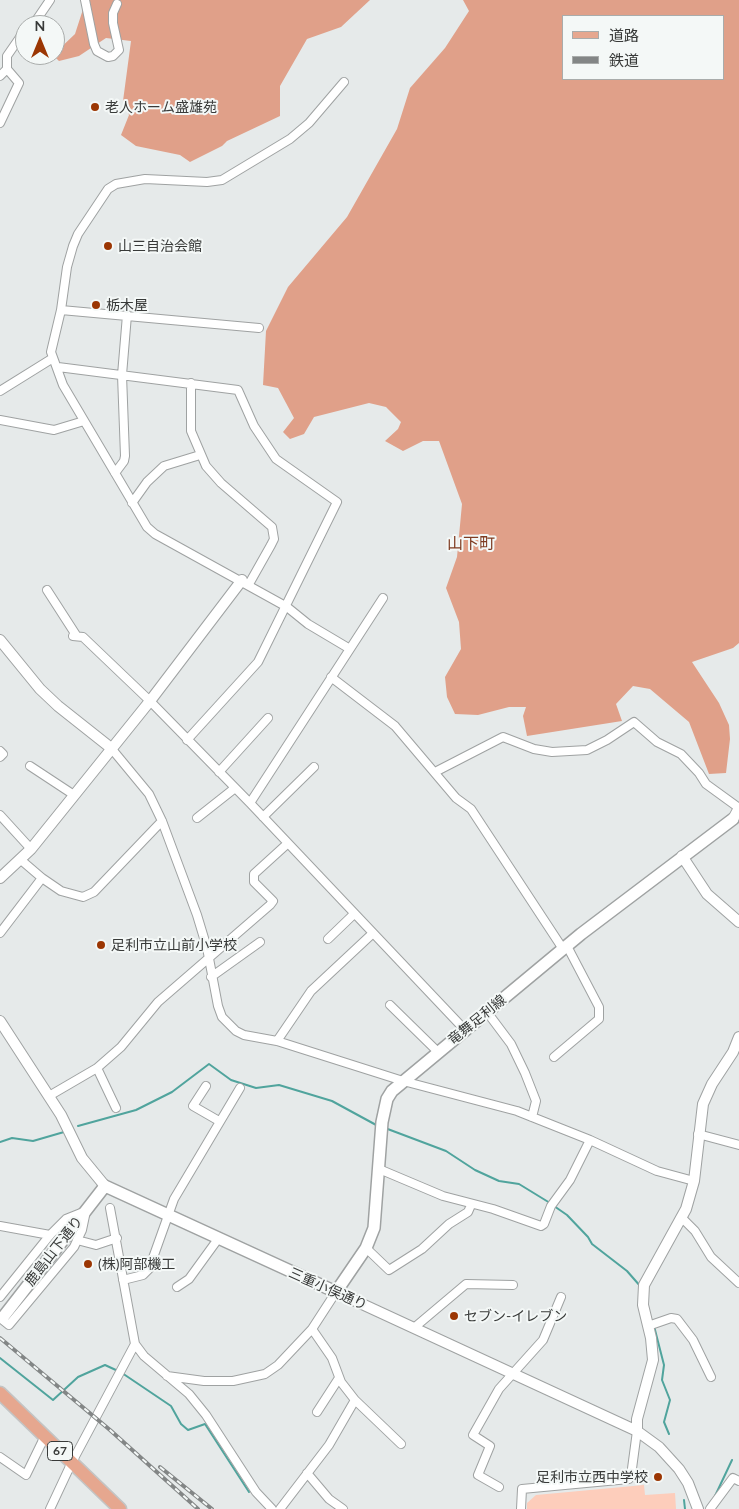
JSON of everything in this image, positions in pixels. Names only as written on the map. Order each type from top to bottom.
[{"type":"main road","name":"竜舞足利線","points":[[336,1292],[366,1248],[374,1228],[387,1099],[403,1081],[565,948],[682,856],[709,838],[732,818]]},
{"type":"main road","name":"鹿島山下通り","points":[[2,1317],[105,1186]]},
{"type":"main road","name":"三重小俣通り","points":[[105,1186],[336,1292]]},
{"type":"main road","name":"67","points":[[0,1392],[120,1509]]},
{"type":"street","points":[[40,15],[50,0]]},
{"type":"street","points":[[85,0],[97,51],[108,58],[119,50],[113,23],[113,13],[117,4]]},
{"type":"street","points":[[0,124],[19,83],[7,68],[7,56],[15,44]]},
{"type":"street","points":[[0,76],[7,68]]},
{"type":"street","points":[[344,82],[309,123],[290,139],[222,180],[207,182],[145,179],[112,186],[78,234],[73,246],[67,267],[62,310],[52,348],[53,358],[63,385],[147,527],[156,534],[246,582],[287,607],[308,624],[350,649]]},
{"type":"street","points":[[62,310],[259,328]]},
{"type":"street","points":[[114,473],[124,461],[125,456],[122,375],[127,315]]},
{"type":"street","points":[[0,391],[53,358]]},
{"type":"street","points":[[58,368],[238,390],[254,426],[276,459],[337,502],[287,607],[254,668],[188,740]]},
{"type":"street","points":[[0,878],[31,849],[246,582],[274,539],[272,527],[214,476],[200,455],[189,420],[191,383]]},
{"type":"street","points":[[0,420],[54,430],[84,421]]},
{"type":"street","points":[[132,503],[147,482],[164,466],[200,455]]},
{"type":"street","points":[[47,590],[74,635],[83,637],[150,701],[250,803],[372,934],[465,1030]]},
{"type":"street","points":[[250,803],[383,598]]},
{"type":"street","points":[[0,640],[40,689],[58,706],[112,748],[149,794],[162,821],[197,915],[218,1006],[228,1024],[244,1035],[277,1041],[403,1081],[493,1103],[590,1140],[657,1171],[694,1181]]},
{"type":"street","points":[[330,678],[395,726],[456,798],[470,809],[565,948],[599,1007],[599,1019],[554,1056]]},
{"type":"street","points":[[219,772],[268,718]]},
{"type":"street","points":[[435,772],[503,737],[534,749],[552,752],[588,750],[634,722],[657,742],[681,754],[699,773],[706,784],[739,808],[732,818]]},
{"type":"street","points":[[0,751],[2,754],[0,757]]},
{"type":"street","points":[[30,766],[74,794]]},
{"type":"street","points":[[263,817],[314,767]]},
{"type":"street","points":[[198,818],[235,788]]},
{"type":"street","points":[[0,815],[31,849]]},
{"type":"street","points":[[21,860],[61,891],[83,897],[94,892],[162,821]]},
{"type":"street","points":[[49,1096],[97,1068],[121,1047],[158,1002],[270,905],[273,901],[254,882],[254,874],[288,844]]},
{"type":"street","points":[[682,856],[707,894],[739,922]]},
{"type":"street","points":[[0,933],[42,878]]},
{"type":"street","points":[[328,938],[354,914]]},
{"type":"street","points":[[277,1041],[312,991],[372,934]]},
{"type":"street","points":[[211,977],[260,942]]},
{"type":"street","points":[[390,1005],[438,1052]]},
{"type":"street","points":[[487,1012],[511,1044],[525,1073],[536,1101],[532,1117]]},
{"type":"street","name":"三重小俣通り","points":[[0,1021],[62,1115],[82,1158],[105,1186]]},
{"type":"street","points":[[521,1509],[522,1489],[629,1479],[631,1476],[637,1419],[653,1360],[642,1298],[644,1285],[682,1218],[694,1181],[698,1134],[706,1094],[734,1052],[739,1037]]},
{"type":"street","points":[[97,1068],[116,1108]]},
{"type":"street","points":[[206,1086],[193,1106],[219,1121]]},
{"type":"street","points":[[123,1280],[143,1275],[149,1269],[167,1216],[183,1181],[240,1088]]},
{"type":"street","points":[[698,1134],[739,1145]]},
{"type":"street","points":[[379,1169],[413,1185],[471,1205],[493,1209],[541,1226],[544,1224],[551,1206],[570,1180],[590,1140]]},
{"type":"street","points":[[366,1248],[389,1270],[422,1249],[449,1224],[468,1212],[471,1205]]},
{"type":"street","points":[[110,1208],[135,1344],[167,1376],[189,1394],[206,1415],[256,1492],[272,1509]]},
{"type":"street","points":[[0,1297],[50,1234],[66,1219],[86,1211]]},
{"type":"street","points":[[2,1317],[9,1326],[77,1240],[86,1211]]},
{"type":"street","points":[[682,1218],[695,1231],[711,1257],[739,1283]]},
{"type":"street","points":[[0,1226],[50,1234]]},
{"type":"street","points":[[77,1240],[96,1245],[117,1238]]},
{"type":"street","points":[[177,1287],[189,1279],[218,1239]]},
{"type":"street","points":[[415,1327],[466,1284],[513,1285]]},
{"type":"street","points":[[167,1376],[204,1381],[252,1378],[265,1374],[278,1365],[312,1329],[336,1292]]},
{"type":"street","name":"三重小俣通り","points":[[336,1292],[637,1431],[659,1447],[680,1469],[688,1483],[698,1509]]},
{"type":"street","points":[[499,1487],[478,1475],[490,1446],[473,1435],[498,1389],[543,1340],[562,1297]]},
{"type":"street","points":[[648,1326],[671,1318],[677,1319],[693,1340],[711,1377]]},
{"type":"street","points":[[312,1329],[332,1358],[339,1378],[355,1400],[401,1444]]},
{"type":"street","points":[[50,1509],[72,1462],[135,1344]]},
{"type":"street","points":[[317,1412],[339,1378]]},
{"type":"street","points":[[280,1509],[329,1445],[355,1400]]},
{"type":"street","points":[[0,1457],[26,1475],[45,1436]]},
{"type":"street","points":[[307,1474],[329,1499],[343,1509]]},
{"type":"street","points":[[710,1509],[733,1478],[739,1481]]},
{"type":"shaded area","points":[[86,0],[370,0],[341,27],[307,39],[280,86],[280,116],[227,141],[222,146],[190,162],[180,155],[136,146],[121,135],[129,115],[123,101],[131,41],[106,38],[79,56],[65,60],[65,44],[75,34]]},
{"type":"shaded area","points":[[463,0],[739,0],[739,643],[733,648],[692,662],[719,703],[729,725],[730,739],[726,773],[709,774],[689,722],[650,689],[633,686],[616,704],[622,721],[527,736],[523,716],[526,707],[509,707],[478,715],[455,714],[447,697],[445,677],[461,649],[459,622],[446,588],[457,557],[462,504],[439,441],[423,441],[403,451],[385,441],[398,429],[401,422],[386,407],[369,403],[314,417],[304,434],[290,439],[283,432],[294,418],[278,388],[263,385],[266,331],[288,287],[347,217],[397,129],[410,88],[445,48],[469,11]]},
{"type":"shaded area","points":[[644,1485],[645,1495],[675,1493],[676,1509],[527,1509],[527,1503],[536,1495]]},
{"type":"waterway","points":[[78,1126],[136,1110],[172,1092],[209,1064],[231,1080],[256,1088],[279,1085],[332,1101],[378,1126]]},
{"type":"waterway","points":[[385,1128],[446,1151],[475,1170],[499,1181],[519,1184],[550,1203]]},
{"type":"waterway","points":[[0,1142],[12,1138],[33,1141],[64,1132]]},
{"type":"waterway","points":[[554,1206],[567,1215],[588,1237],[592,1244],[627,1271],[641,1287]]},
{"type":"waterway","points":[[654,1326],[664,1365],[662,1380],[670,1400],[664,1422],[669,1434]]},
{"type":"waterway","points":[[0,1358],[53,1400],[78,1377],[105,1365],[118,1371]]},
{"type":"waterway","points":[[122,1373],[171,1406],[181,1424],[188,1430],[205,1424],[249,1492]]},
{"type":"waterway","points":[[715,1496],[732,1460]]},
{"type":"waterway","points":[[684,1500],[685,1509]]},
{"type":"railway","points":[[0,1338],[110,1430],[198,1509]]},
{"type":"railway","points":[[160,1467],[212,1509]]},
{"type":"place","name":"老人ホーム盛雄苑","points":[[95,107]]},
{"type":"place","name":"山三自治会館","points":[[108,246]]},
{"type":"place","name":"栃木屋","points":[[96,305]]},
{"type":"place","name":"足利市立山前小学校","points":[[101,945]]},
{"type":"place","name":"(株)阿部機工","points":[[88,1264]]},
{"type":"place","name":"セブン-イレブン","points":[[454,1316]]},
{"type":"place","name":"足利市立西中学校","points":[[658,1477]]},
{"type":"district","name":"山下町","points":[[471,544]]}]
